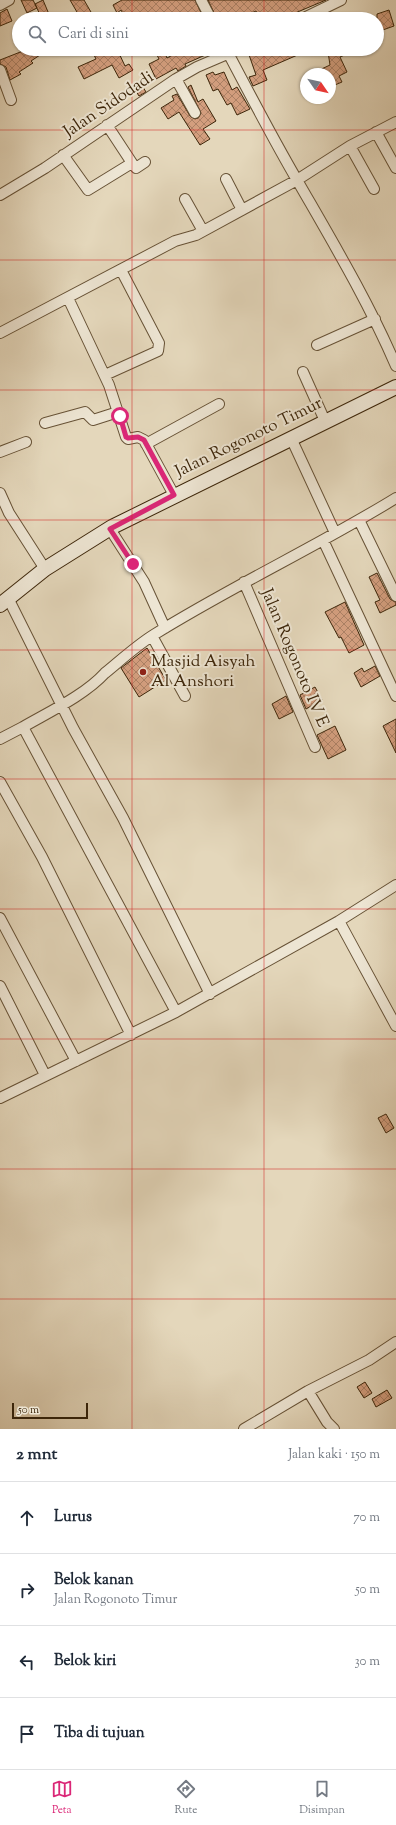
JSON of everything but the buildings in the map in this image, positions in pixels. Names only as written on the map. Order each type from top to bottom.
[{"type":"main road","name":"Jalan Rogonoto Timur","points":[[4,602],[45,569],[110,529],[174,495],[396,386]]},
{"type":"street","points":[[0,5],[9,0]]},
{"type":"street","points":[[201,0],[207,12]]},
{"type":"street","points":[[316,12],[341,0]]},
{"type":"street","name":"Jalan Sidodadi","points":[[0,195],[63,155],[176,79],[219,56]]},
{"type":"street","points":[[229,56],[256,108],[352,275],[375,319],[396,366]]},
{"type":"street","points":[[0,70],[11,100]]},
{"type":"street","points":[[176,79],[195,113]]},
{"type":"street","points":[[0,333],[175,241],[196,235],[297,180],[350,146],[396,122]]},
{"type":"street","points":[[106,125],[136,168],[145,162]]},
{"type":"street","points":[[376,132],[396,168]]},
{"type":"street","points":[[350,146],[374,189]]},
{"type":"street","points":[[63,155],[88,190],[132,163]]},
{"type":"street","points":[[226,180],[242,210]]},
{"type":"street","points":[[185,199],[203,231]]},
{"type":"street","points":[[105,375],[158,351],[160,347],[160,343],[121,270]]},
{"type":"street","points":[[68,298],[105,375],[126,437],[141,437],[174,495]]},
{"type":"street","points":[[317,345],[375,319]]},
{"type":"street","points":[[303,372],[325,421]]},
{"type":"street","points":[[146,444],[219,404]]},
{"type":"street","points":[[45,423],[85,412],[93,420],[118,412]]},
{"type":"street","points":[[290,438],[335,533]]},
{"type":"street","points":[[0,452],[26,442]]},
{"type":"street","points":[[0,493],[9,514],[45,569]]},
{"type":"street","points":[[0,739],[62,705],[99,679],[104,673],[152,636],[165,628],[244,582],[323,540],[396,498]]},
{"type":"street","points":[[359,520],[396,596]]},
{"type":"street","points":[[110,529],[144,582],[165,628]]},
{"type":"street","points":[[323,540],[396,696]]},
{"type":"street","name":"Jalan Rogonoto IV E","points":[[244,582],[316,747]]},
{"type":"street","points":[[4,602],[62,705],[122,818],[210,994]]},
{"type":"street","points":[[152,636],[185,696]]},
{"type":"street","points":[[23,727],[176,1012]]},
{"type":"street","points":[[2,789],[58,888],[131,1035]]},
{"type":"street","points":[[0,1098],[45,1075],[131,1035],[210,994],[339,921],[396,885]]},
{"type":"street","points":[[0,918],[76,1061]]},
{"type":"street","points":[[339,921],[396,1026]]},
{"type":"street","points":[[0,986],[45,1075]]},
{"type":"street","points":[[244,1429],[308,1391],[369,1360],[396,1342]]},
{"type":"street","points":[[308,1391],[326,1422],[334,1429]]},
{"type":"place","name":"Masjid Aisyah Al Anshori","points":[[143,672]]},
{"type":"route","points":[[120,416],[126,437],[141,437],[144,440],[174,495],[110,529],[133,564]]}]
